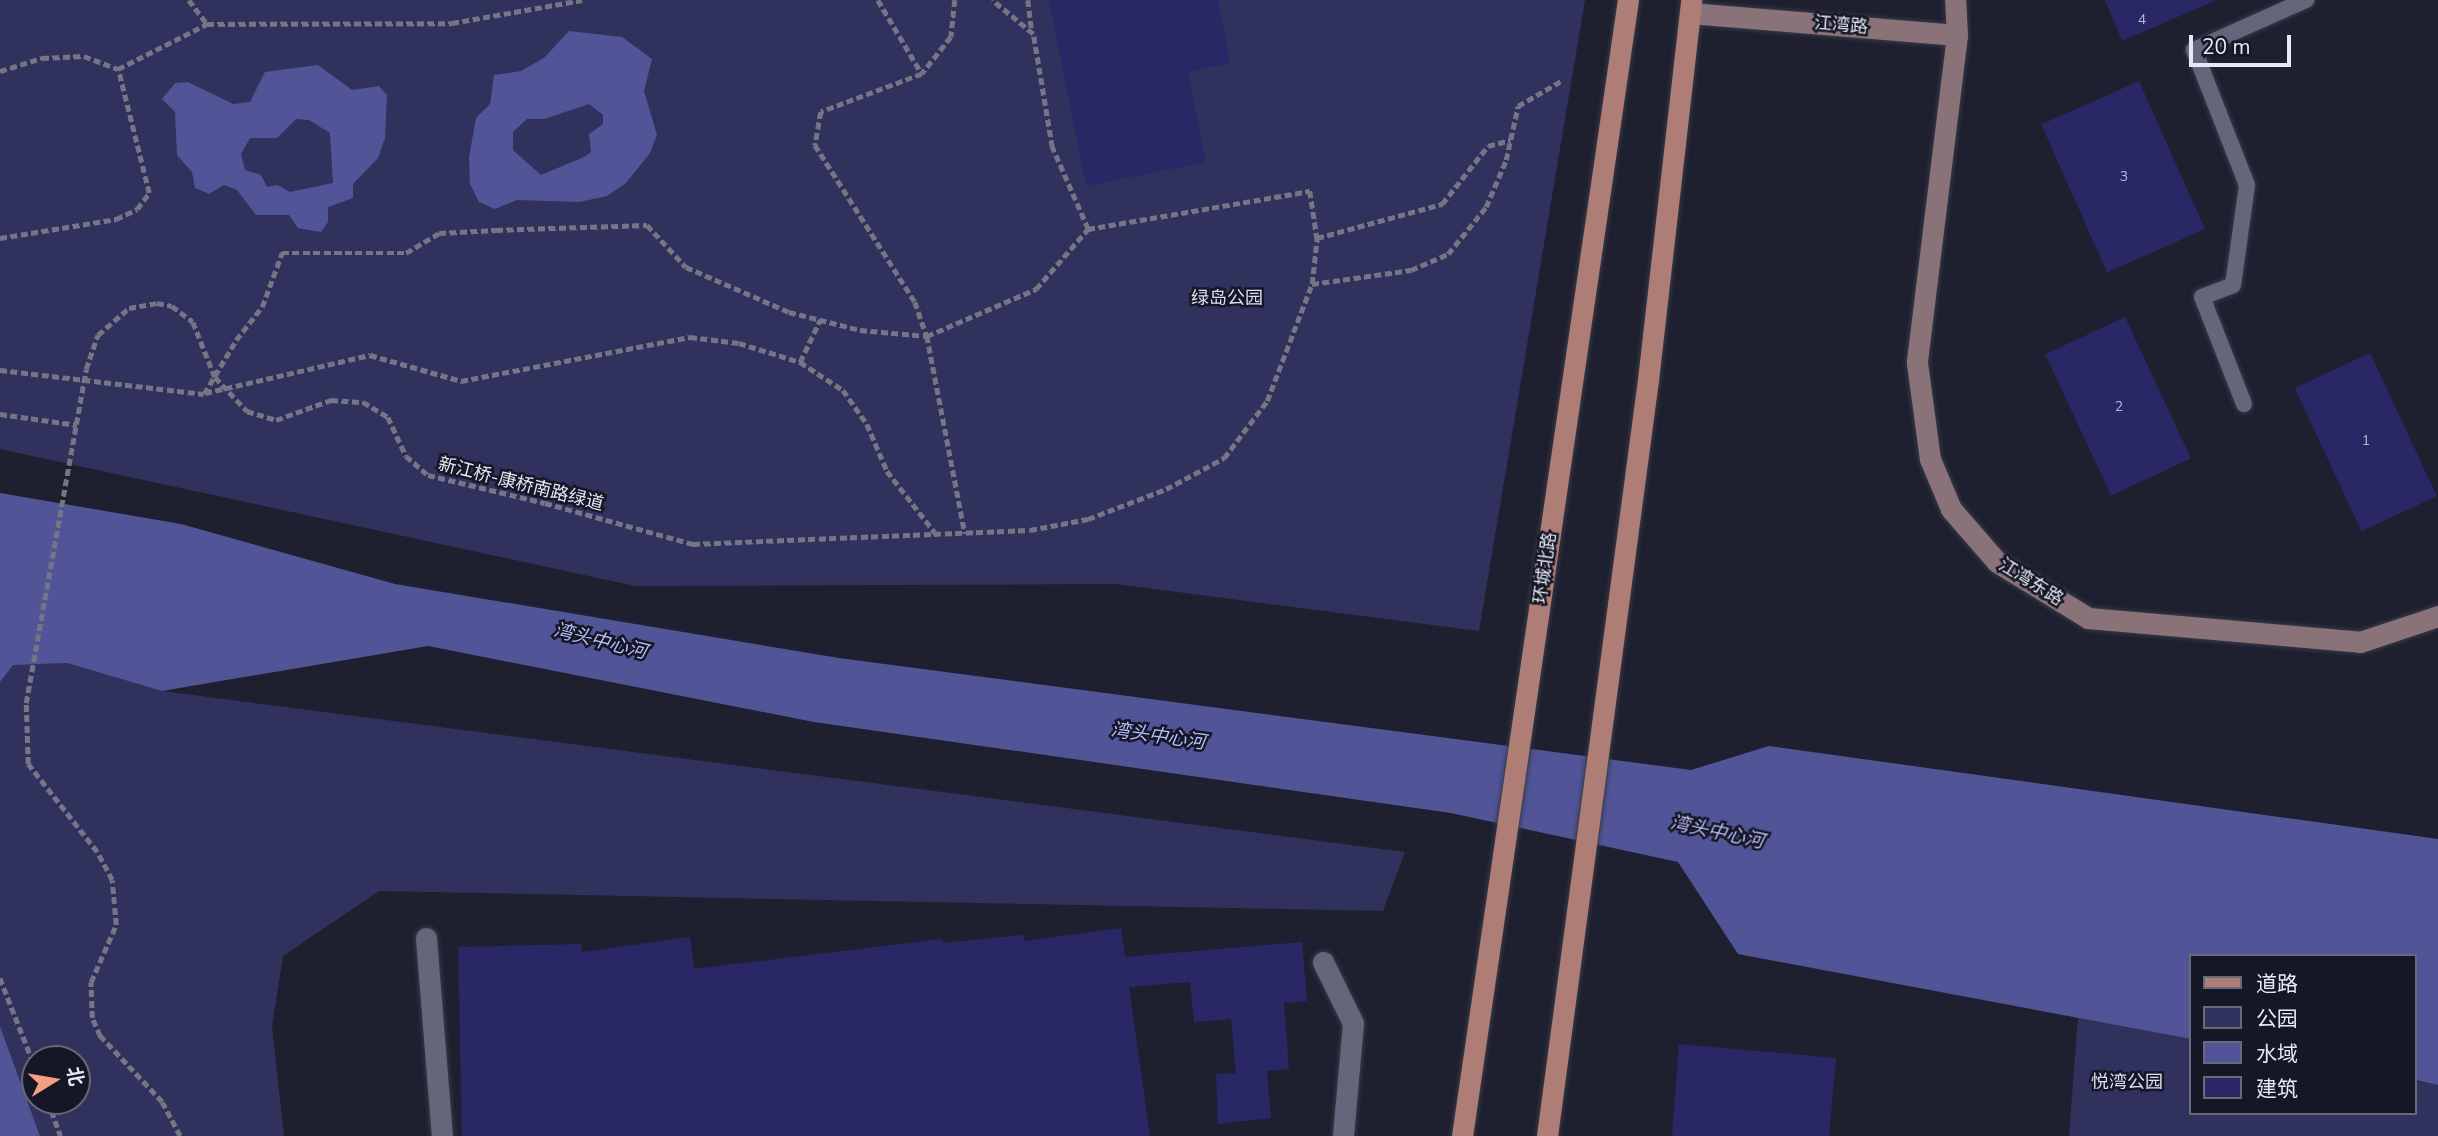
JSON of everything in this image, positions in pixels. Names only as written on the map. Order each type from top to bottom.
[{"type":"main road","name":"环城北路","points":[[1462,1134],[1628,0]]},
{"type":"main road","points":[[1546,1136],[1640,444],[1691,6]]},
{"type":"street","points":[[1955,0],[1957,35]]},
{"type":"street","name":"江湾路","points":[[1691,6],[1957,35]]},
{"type":"street","name":"江湾东路","points":[[1957,35],[1917,363],[1930,459],[1951,509],[1997,562],[2088,618],[2360,642],[2438,616]]},
{"type":"street","points":[[426,938],[442,1136]]},
{"type":"street","points":[[1323,962],[1353,1023],[1343,1136]]},
{"type":"lane","points":[[2244,404],[2202,297],[2233,285],[2247,185],[2194,50],[2306,0]]},
{"type":"path","points":[[189,0],[207,24]]},
{"type":"path","points":[[0,71],[42,58],[84,56],[118,69],[207,24],[452,23],[582,0]]},
{"type":"path","points":[[878,0],[922,74]]},
{"type":"path","points":[[956,0],[951,37],[922,74],[821,112],[815,145],[915,302],[927,336],[965,533]]},
{"type":"path","points":[[992,0],[1032,34]]},
{"type":"path","points":[[204,394],[236,340],[261,307],[282,253],[406,253],[439,233],[647,225],[686,267],[789,312],[860,330],[927,336],[1035,289],[1088,229],[1052,146],[1028,0]]},
{"type":"path","points":[[0,238],[117,219],[143,201],[149,192],[118,69]]},
{"type":"path","points":[[1312,284],[1411,270],[1448,254],[1486,206],[1510,140],[1518,106],[1561,80]]},
{"type":"path","points":[[1317,237],[1442,204],[1488,146],[1510,140]]},
{"type":"path","name":"新江桥-康桥南路绿道","points":[[180,1136],[162,1102],[100,1036],[92,1018],[92,982],[116,925],[112,880],[97,852],[29,764],[26,703],[91,347],[98,335],[129,308],[158,303],[172,306],[193,322],[215,377],[247,411],[276,420],[331,400],[363,402],[388,417],[407,456],[428,475],[545,503],[693,544],[1030,530],[1088,519],[1166,489],[1224,458],[1267,401],[1312,284],[1317,237],[1310,191],[1088,229]]},
{"type":"path","points":[[800,362],[820,320]]},
{"type":"path","points":[[0,370],[204,394],[370,355],[461,381],[690,337],[738,343],[800,362],[843,390],[867,424],[887,471],[936,534]]},
{"type":"path","points":[[0,414],[77,425]]},
{"type":"path","points":[[0,978],[26,1045]]},
{"type":"path","points":[[53,1115],[61,1136]]},
{"type":"green space","name":"绿岛公园","points":[[0,0],[1585,0],[1479,631],[1116,584],[635,586],[0,449]]},
{"type":"green space","points":[[67,663],[162,691],[1405,852],[1383,911],[379,891],[283,956],[272,1026],[284,1136],[40,1136],[32,1115],[91,1115],[91,1045],[21,1045],[21,1084],[0,1026],[0,682],[13,664]]},
{"type":"green space","name":"悦湾公园","points":[[2078,1017],[2190,1039],[2190,1115],[2417,1115],[2417,1081],[2438,1085],[2438,1136],[2069,1136]]},
{"type":"water","points":[[569,31],[622,37],[652,59],[644,91],[657,135],[650,153],[626,183],[607,196],[579,202],[517,200],[495,209],[479,202],[470,184],[469,157],[476,118],[490,104],[494,75],[521,71],[544,58]],"holes":[[[589,104],[603,115],[603,124],[589,134],[591,152],[541,175],[513,150],[513,132],[527,119],[544,119]]]},
{"type":"water","points":[[318,65],[352,90],[379,86],[387,95],[385,138],[378,158],[353,184],[353,198],[328,207],[328,222],[321,232],[298,228],[289,215],[256,215],[237,190],[224,185],[209,194],[195,188],[192,172],[177,155],[175,112],[162,99],[175,83],[188,82],[233,104],[250,102],[265,72]],"holes":[[[296,119],[309,120],[330,133],[333,183],[290,192],[277,185],[267,187],[261,175],[245,170],[241,154],[250,138],[277,138]]]},
{"type":"water","name":"湾头中心河","points":[[0,493],[181,524],[395,584],[839,658],[1691,770],[1769,746],[2438,839],[2438,1085],[2417,1080],[2417,954],[2190,954],[2190,1039],[1738,954],[1678,862],[1451,813],[814,722],[428,646],[162,691],[67,663],[13,665],[0,682]]},
{"type":"water","points":[[0,1026],[21,1084],[21,1115],[32,1115],[40,1136],[0,1136]]},
{"type":"building","points":[[1049,0],[1218,0],[1230,63],[1188,72],[1206,162],[1086,186]]},
{"type":"building","points":[[2105,0],[2217,0],[2122,41]]},
{"type":"building","points":[[2139,81],[2205,229],[2107,273],[2041,125]]},
{"type":"building","points":[[2125,317],[2191,458],[2111,496],[2045,354]]},
{"type":"building","points":[[2370,353],[2437,496],[2362,531],[2295,388]]},
{"type":"building","points":[[1121,928],[1125,957],[1302,942],[1307,1001],[1284,1003],[1289,1069],[1267,1071],[1271,1118],[1218,1124],[1216,1074],[1236,1073],[1231,1019],[1194,1022],[1190,982],[1129,987],[1150,1136],[462,1136],[458,947],[581,944],[582,952],[690,937],[694,969],[942,939],[943,943],[1023,935],[1024,941]]},
{"type":"building","points":[[1679,1044],[1836,1058],[1829,1136],[1672,1136]]}]
